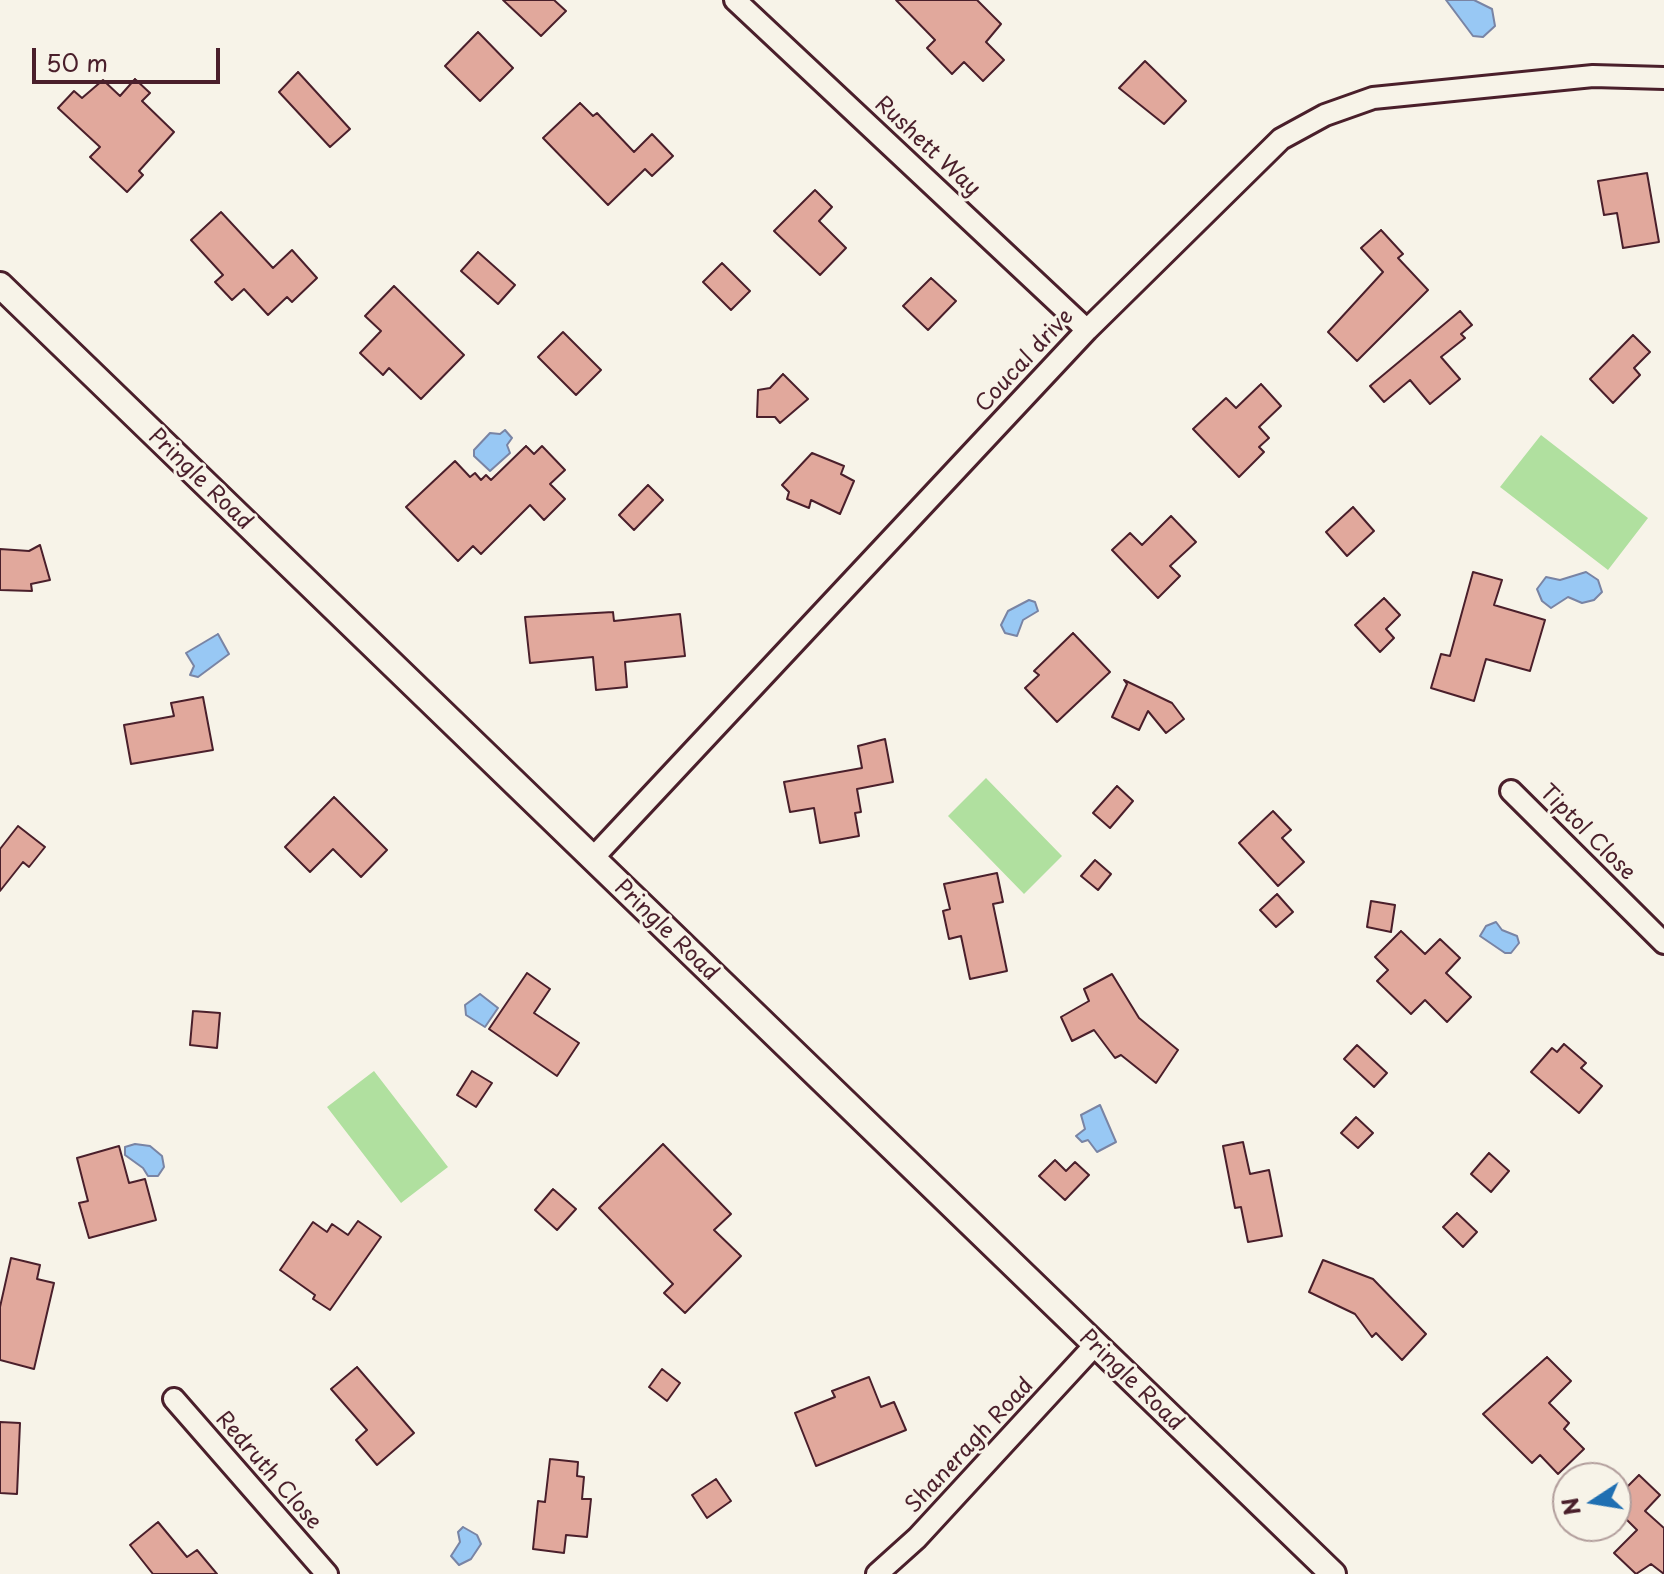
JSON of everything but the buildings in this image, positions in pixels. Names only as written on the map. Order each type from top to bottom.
[{"type":"street","name":"Rushett Way","points":[[735,0],[1087,330]]},
{"type":"street","name":"Coucal drive","points":[[592,859],[1087,330],[1281,139],[1325,115],[1373,98],[1593,76],[1664,78]]},
{"type":"street","name":"Pringle Road","points":[[0,285],[1333,1574]]},
{"type":"street","name":"Tiptol Close","points":[[1511,791],[1664,943]]},
{"type":"street","name":"Shaneragh Road","points":[[877,1574],[917,1538],[1094,1346]]},
{"type":"street","name":"Redruth Close","points":[[174,1399],[327,1574]]},
{"type":"green space","points":[[1541,435],[1648,518],[1608,570],[1500,487]]},
{"type":"green space","points":[[986,778],[1062,856],[1024,894],[948,816]]},
{"type":"green space","points":[[374,1071],[448,1167],[401,1203],[327,1107]]},
{"type":"water","points":[[1446,0],[1474,0],[1492,9],[1495,26],[1483,37],[1473,36]]},
{"type":"water","points":[[505,430],[512,438],[507,445],[510,453],[490,471],[474,456],[474,450],[490,433],[500,434]]},
{"type":"water","points":[[1586,572],[1598,580],[1602,592],[1594,600],[1582,603],[1568,597],[1551,608],[1542,601],[1537,589],[1546,577],[1560,580]]},
{"type":"water","points":[[1029,600],[1035,602],[1038,611],[1023,620],[1017,636],[1005,633],[1001,625],[1008,611]]},
{"type":"water","points":[[218,634],[229,654],[198,677],[190,675],[194,666],[186,653]]},
{"type":"water","points":[[1496,922],[1502,930],[1517,936],[1519,943],[1511,953],[1505,953],[1480,936],[1486,926]]},
{"type":"water","points":[[480,994],[498,1008],[485,1027],[466,1015],[465,1005]]},
{"type":"water","points":[[1100,1105],[1116,1142],[1097,1152],[1088,1140],[1082,1142],[1076,1136],[1085,1129],[1081,1115]]},
{"type":"water","points":[[135,1144],[150,1146],[162,1156],[164,1167],[158,1176],[148,1176],[143,1168],[125,1155],[125,1147]]},
{"type":"water","points":[[463,1527],[477,1535],[481,1544],[471,1559],[459,1565],[451,1556],[460,1542],[458,1532]]}]
